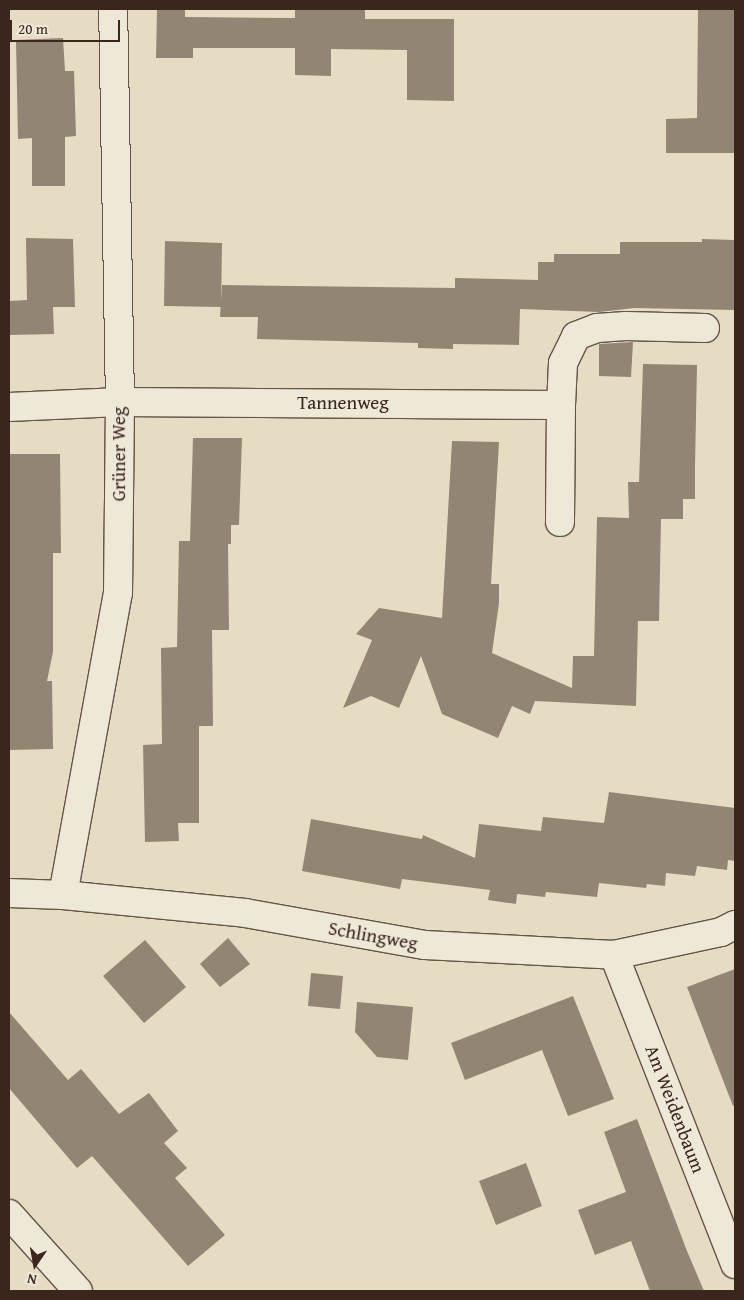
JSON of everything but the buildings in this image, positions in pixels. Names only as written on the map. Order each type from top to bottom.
[{"type":"street","name":"Grüner Weg","points":[[63,895],[118,592],[120,402],[113,9]]},
{"type":"street","points":[[560,522],[563,363],[576,336],[597,328],[626,326],[705,328]]},
{"type":"street","name":"Tannenweg","points":[[9,407],[120,402],[561,405]]},
{"type":"street","name":"Schlingweg","points":[[9,893],[63,895],[245,913],[425,945],[614,954],[721,932],[735,925]]},
{"type":"street","name":"Am Weidenbaum","points":[[614,954],[735,1264]]},
{"type":"street","points":[[9,1214],[78,1291]]}]
